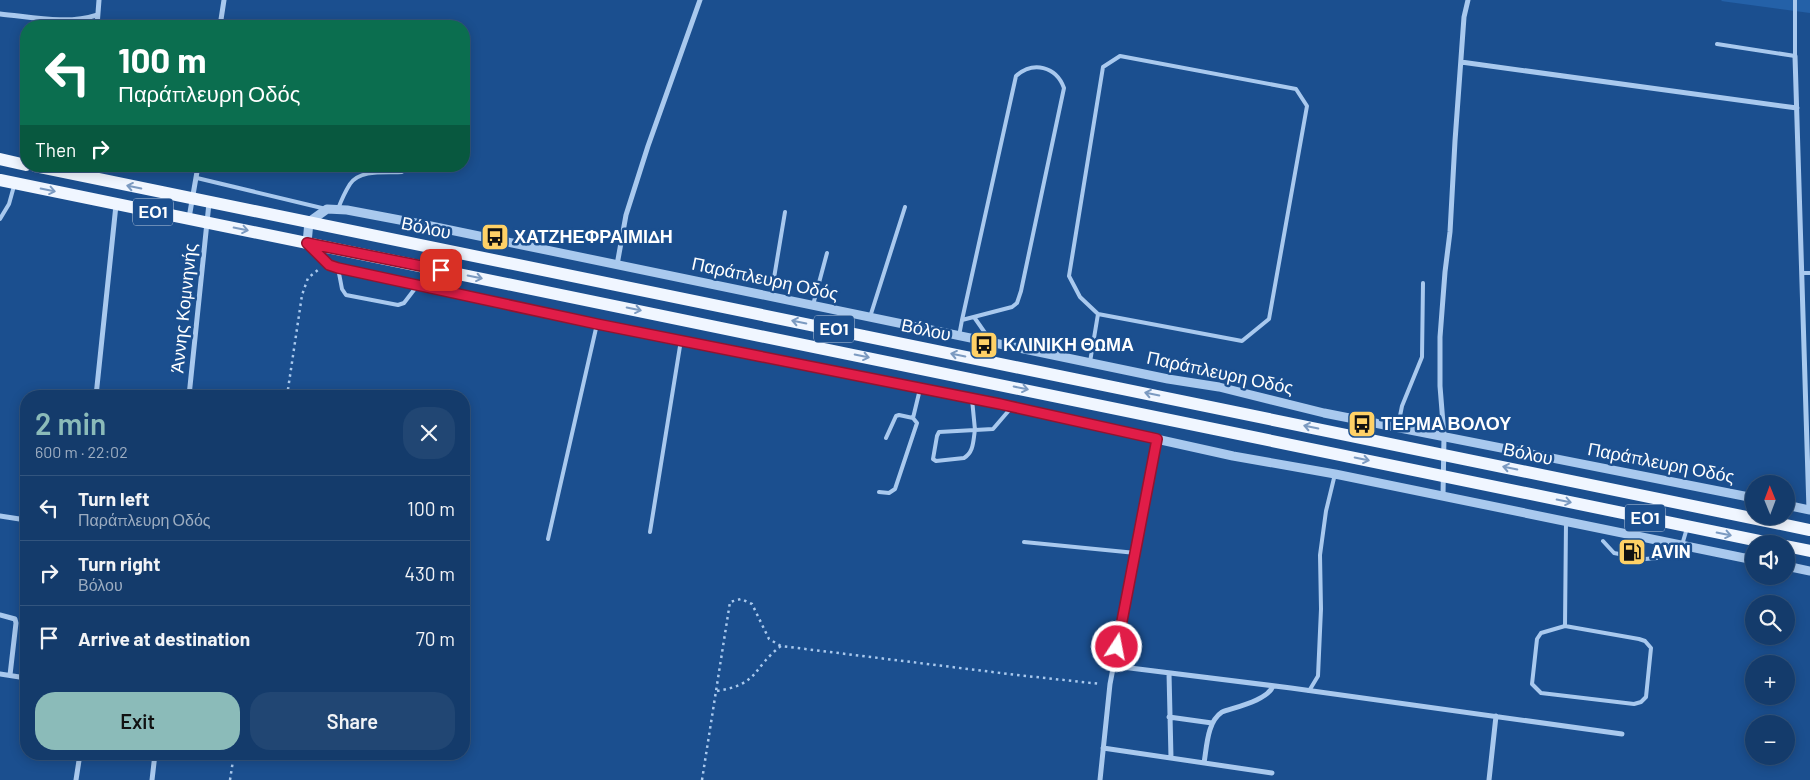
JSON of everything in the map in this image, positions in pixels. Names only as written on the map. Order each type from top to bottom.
[{"type":"main road","points":[[0,159],[20,163]]},
{"type":"main road","name":"Βόλου","points":[[78,172],[193,199],[1810,530]]},
{"type":"main road","name":"ΕΟ1","points":[[0,180],[1745,538]]},
{"type":"main road","points":[[1795,548],[1810,551]]},
{"type":"street","points":[[97,20],[99,0]]},
{"type":"street","points":[[221,20],[224,0]]},
{"type":"street","points":[[618,265],[626,215],[648,146],[700,0]]},
{"type":"street","points":[[1443,496],[1444,436],[1440,386],[1440,338],[1450,232],[1464,17],[1468,0]]},
{"type":"street","points":[[0,14],[72,20],[85,19],[97,15]]},
{"type":"street","points":[[1795,56],[1809,510],[1795,507]]},
{"type":"street","points":[[1461,62],[1797,108]]},
{"type":"street","points":[[189,219],[198,172]]},
{"type":"street","name":"Άννης Κομνηνής","points":[[190,390],[209,202]]},
{"type":"street","points":[[97,390],[116,204]]},
{"type":"street","points":[[327,209],[309,222],[307,243],[329,265],[338,268],[597,324],[1012,407],[1233,456],[1335,474],[1745,558]]},
{"type":"street","name":"Παράπλευρη Οδός","points":[[327,209],[338,209],[421,224],[1168,379],[1219,387],[1324,413],[1745,496]]},
{"type":"street","points":[[1100,780],[1110,684],[1157,439]]},
{"type":"street","points":[[0,516],[20,519]]},
{"type":"street","points":[[1795,568],[1810,571]]},
{"type":"street","points":[[0,615],[15,619],[16,623],[10,675]]},
{"type":"street","points":[[1114,666],[1622,734]]},
{"type":"street","points":[[1170,673],[1169,717],[1171,758]]},
{"type":"street","points":[[0,674],[20,677]]},
{"type":"street","points":[[1204,763],[1214,719],[1222,712],[1268,694],[1273,686]]},
{"type":"street","points":[[1489,780],[1496,716]]},
{"type":"street","points":[[1169,717],[1212,724]]},
{"type":"street","points":[[1103,748],[1272,773]]},
{"type":"street","points":[[76,780],[79,760]]},
{"type":"street","points":[[152,780],[154,760]]},
{"type":"lane","points":[[1717,44],[1795,56],[1795,0]]},
{"type":"lane","points":[[1120,56],[1296,89],[1307,106],[1269,319],[1242,341],[1098,314],[1080,297],[1069,276],[1103,66],[1120,56]]},
{"type":"lane","points":[[959,336],[962,320],[1016,76],[1026,69],[1043,68],[1059,77],[1064,88],[1022,291],[1015,306],[962,320]]},
{"type":"lane","points":[[338,209],[350,184],[357,177],[369,173],[402,172]]},
{"type":"lane","points":[[197,178],[327,209]]},
{"type":"lane","points":[[0,219],[9,204],[15,183]]},
{"type":"lane","points":[[870,316],[905,207]]},
{"type":"lane","points":[[771,296],[785,212]]},
{"type":"lane","points":[[813,305],[827,254]]},
{"type":"lane","points":[[338,268],[342,289],[346,295],[396,306],[404,303],[418,285]]},
{"type":"lane","points":[[1802,273],[1810,273]]},
{"type":"lane","points":[[1398,427],[1402,406],[1422,357],[1423,283]]},
{"type":"lane","points":[[1090,362],[1098,314]]},
{"type":"lane","points":[[974,318],[992,342]]},
{"type":"lane","points":[[548,539],[597,324]]},
{"type":"lane","points":[[650,532],[682,340]]},
{"type":"lane","points":[[913,418],[920,389]]},
{"type":"lane","points":[[972,399],[975,430],[972,449],[968,456],[936,461],[932,459],[937,436],[940,432],[975,430],[993,429],[1012,407]]},
{"type":"lane","points":[[879,492],[889,493],[895,489],[917,423],[913,418],[896,416],[886,438]]},
{"type":"lane","points":[[1309,691],[1318,676],[1321,609],[1320,555],[1326,511],[1335,474]]},
{"type":"lane","points":[[1564,626],[1566,522]]},
{"type":"lane","points":[[1682,545],[1688,526]]},
{"type":"lane","points":[[1603,541],[1614,553],[1645,559],[1657,558],[1670,552]]},
{"type":"lane","points":[[1024,542],[1136,553]]},
{"type":"lane","points":[[1564,626],[1639,638],[1645,641],[1651,648],[1646,697],[1641,702],[1634,704],[1541,693],[1537,690],[1532,684],[1537,639],[1541,632],[1564,626]]},
{"type":"path","points":[[288,390],[302,295],[308,278],[317,270],[329,265]]},
{"type":"path","points":[[702,780],[730,602],[741,599],[752,604],[769,639],[781,646],[1017,675],[1110,684]]},
{"type":"path","points":[[717,691],[740,685],[747,681],[781,646]]},
{"type":"path","points":[[230,780],[233,760]]},
{"type":"shaded area","points":[[1722,0],[1810,0],[1810,13],[1721,1]]},
{"type":"place","name":"ΧΑΤΖΗΕΦΡΑΙΜΙΔΗ","points":[[495,237]]},
{"type":"place","name":"ΚΛΙΝΙΚΗ ΘΩΜΑ","points":[[984,345]]},
{"type":"place","name":"ΤΕΡΜΑ ΒΟΛΟΥ","points":[[1362,424]]},
{"type":"place","name":"AVIN","points":[[1632,552]]},
{"type":"route","points":[[441,270],[307,243],[329,265],[338,268],[597,324],[1000,404],[1157,439],[1117,647]]}]
